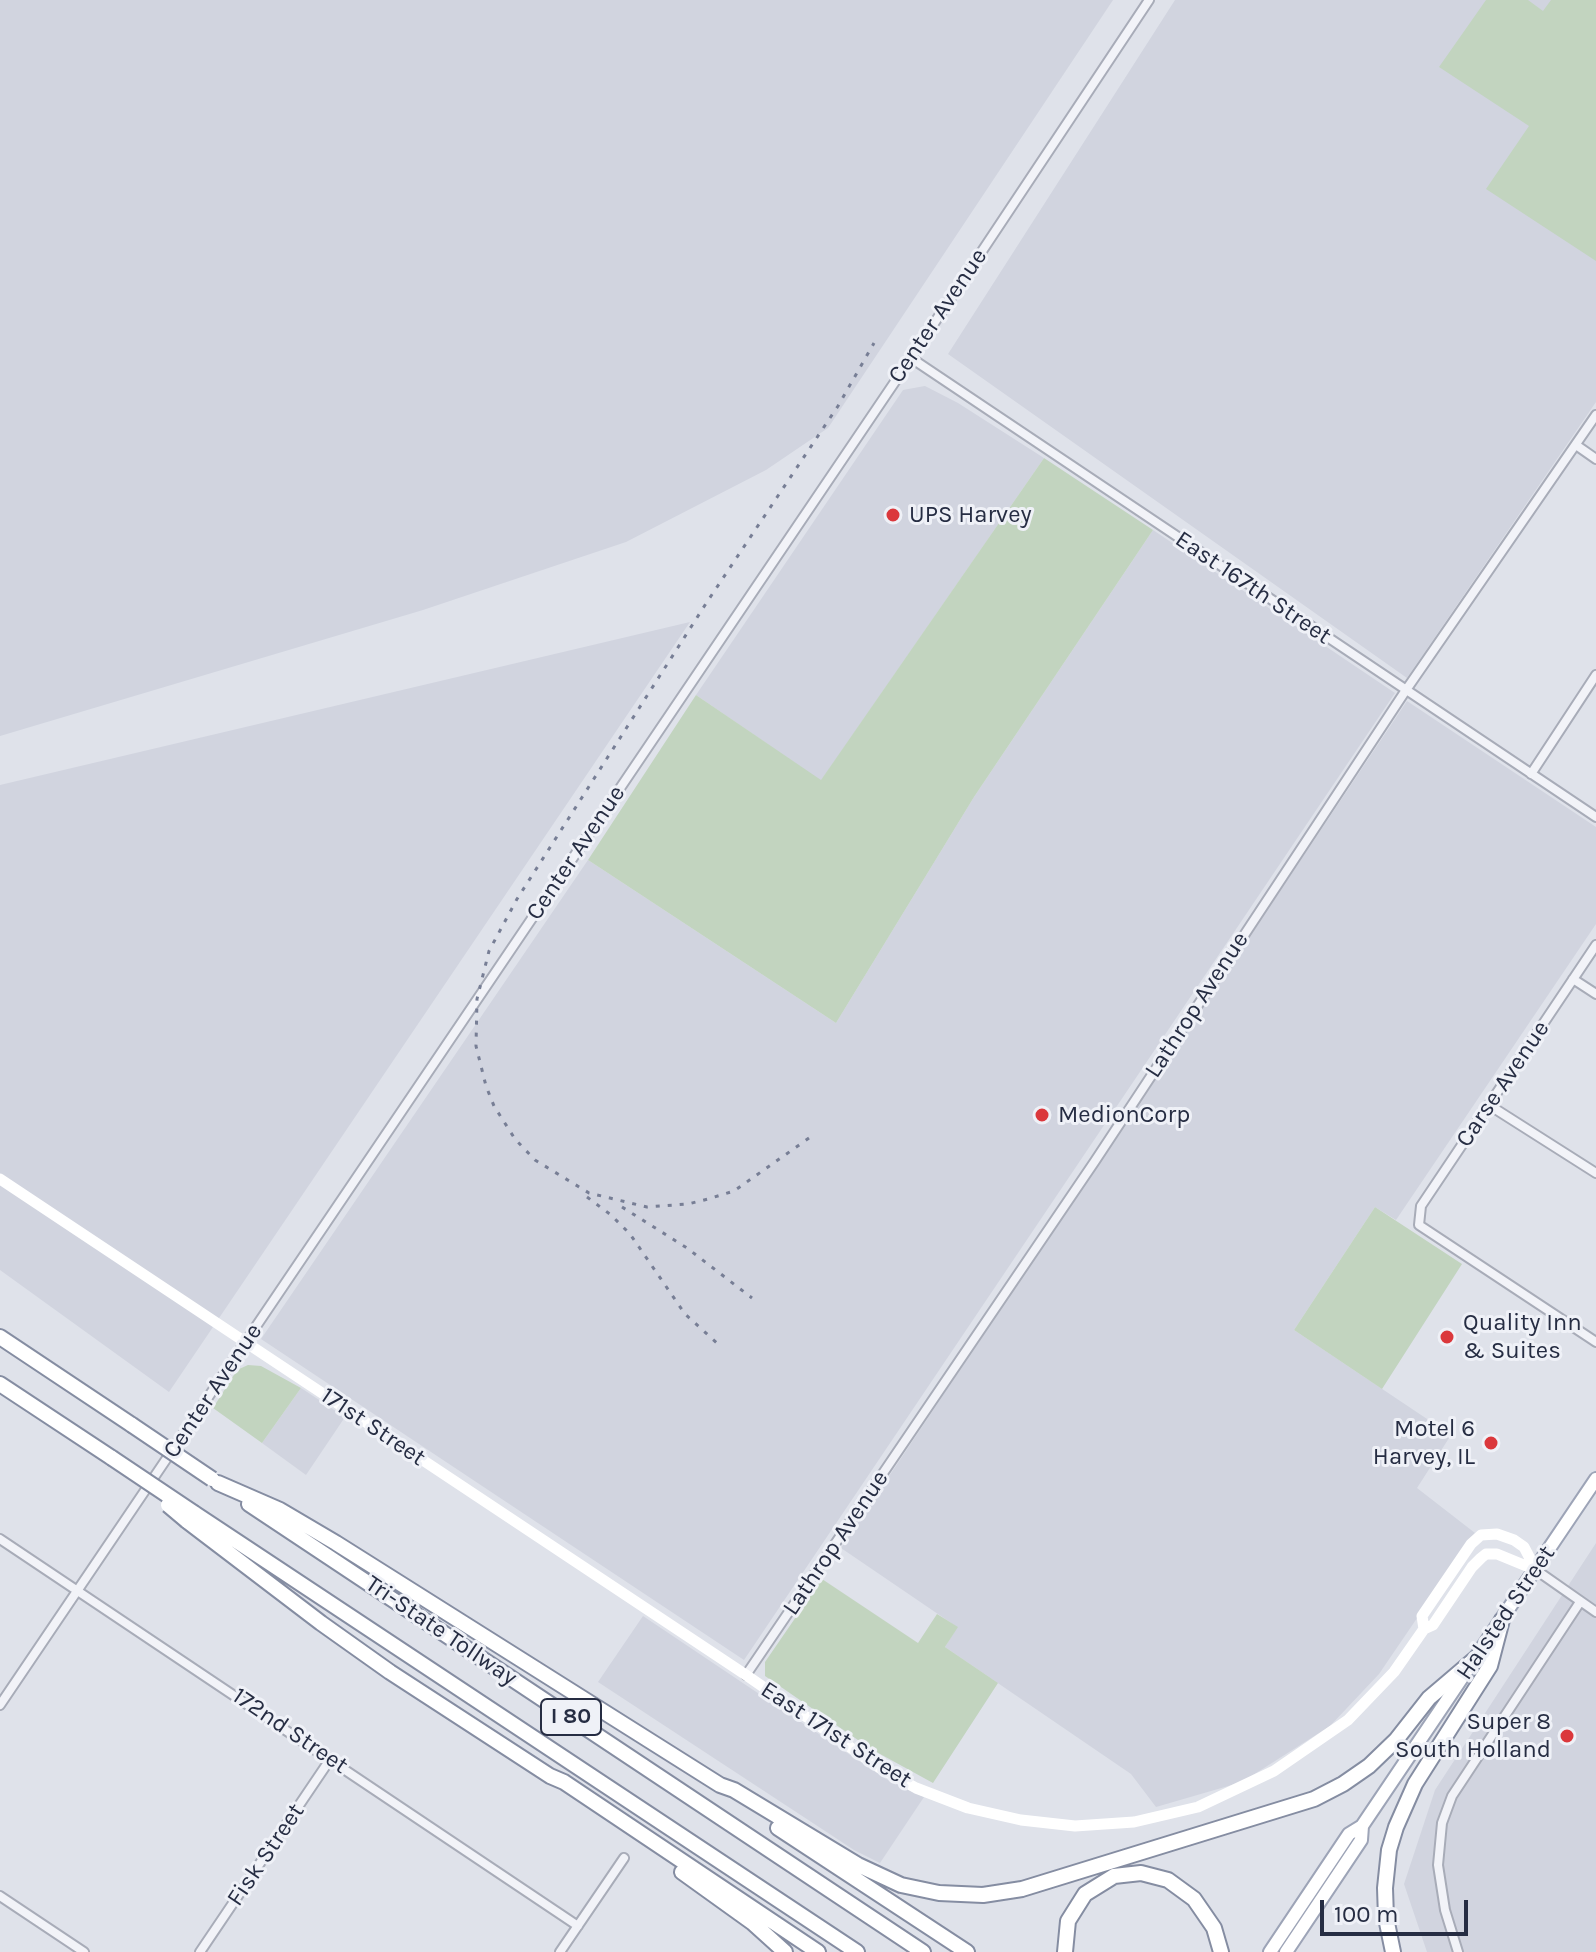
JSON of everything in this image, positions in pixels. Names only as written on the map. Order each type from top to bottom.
[{"type":"highway","name":"Tri-State Tollway","points":[[0,1337],[923,1952]]},
{"type":"highway","name":"Tri-State Tollway","points":[[0,1384],[115,1461],[190,1517],[857,1952]]},
{"type":"highway","points":[[215,1481],[280,1510],[336,1543],[720,1785],[734,1790],[869,1871],[901,1885],[953,1895],[1009,1892],[1323,1795],[1352,1779],[1378,1758],[1429,1698],[1476,1658]]},
{"type":"highway","points":[[190,1517],[344,1640],[818,1952]]},
{"type":"highway","points":[[1393,1952],[1386,1918],[1385,1888],[1389,1850],[1396,1827],[1415,1784],[1490,1666],[1502,1620]]},
{"type":"highway","points":[[550,1776],[561,1787],[753,1923],[785,1952]]},
{"type":"highway","points":[[720,1785],[730,1797],[967,1952]]},
{"type":"highway","points":[[1065,1952],[1066,1928],[1079,1900],[1098,1884],[1114,1876],[1131,1873],[1159,1876],[1186,1892],[1208,1917],[1218,1937],[1221,1952]]},
{"type":"main road","name":"Halsted Street","points":[[1270,1952],[1349,1834],[1362,1826],[1596,1479]]},
{"type":"main road","name":"Halsted Street","points":[[1286,1952],[1361,1840],[1362,1826]]},
{"type":"street","name":"Center Avenue","points":[[0,1705],[911,358],[1149,0]]},
{"type":"street","name":"East 167th Street","points":[[911,358],[1596,817]]},
{"type":"street","name":"Lathrop Avenue","points":[[746,1675],[1095,1161],[1406,690],[1596,415]]},
{"type":"street","points":[[1576,445],[1596,459]]},
{"type":"street","points":[[1531,774],[1596,675]]},
{"type":"street","name":"Carse Avenue","points":[[1596,945],[1421,1206],[1419,1225],[1596,1342]]},
{"type":"street","points":[[1573,979],[1596,994]]},
{"type":"street","points":[[1489,1105],[1596,1173]]},
{"type":"street","name":"171st Street","points":[[0,1179],[746,1675]]},
{"type":"street","points":[[1536,1570],[1524,1547],[1514,1540],[1497,1534],[1481,1535],[1471,1544],[1422,1616],[1424,1629],[1433,1625],[1472,1567],[1486,1554],[1502,1556],[1536,1570],[1596,1612]]},
{"type":"street","name":"172nd Street","points":[[0,1539],[578,1926]]},
{"type":"street","points":[[1458,1952],[1445,1910],[1438,1865],[1442,1823],[1452,1796],[1580,1602]]},
{"type":"street","name":"East 171st Street","points":[[746,1675],[880,1768],[911,1786],[968,1808],[1021,1820],[1075,1826],[1134,1822],[1198,1807],[1287,1764],[1348,1720],[1386,1682],[1424,1629]]},
{"type":"street","name":"Fisk Street","points":[[200,1952],[331,1758]]},
{"type":"street","points":[[560,1952],[624,1858]]},
{"type":"street","points":[[0,1896],[84,1952]]},
{"type":"shaded area","points":[[0,0],[1113,0],[828,428],[766,470],[626,542],[423,610],[0,736]]},
{"type":"shaded area","points":[[1175,0],[1596,0],[1596,402],[1407,678],[948,354]]},
{"type":"shaded area","points":[[925,386],[958,403],[1044,458],[821,781],[696,695],[903,390]]},
{"type":"shaded area","points":[[1153,530],[1395,693],[744,1660],[261,1339],[588,860],[836,1023],[974,797]]},
{"type":"shaded area","points":[[690,622],[169,1392],[0,1270],[0,785]]},
{"type":"shaded area","points":[[1407,701],[1596,827],[1596,924],[1396,1220],[1375,1207],[1294,1330],[1451,1435],[1417,1488],[1475,1533],[1379,1674],[1330,1726],[1242,1782],[1156,1807],[1131,1774],[945,1647],[957,1627],[841,1548]]},
{"type":"shaded area","points":[[301,1388],[345,1417],[306,1475],[262,1443]]},
{"type":"shaded area","points":[[1596,1543],[1596,1952],[1427,1952],[1404,1884],[1435,1790]]},
{"type":"shaded area","points":[[643,1616],[886,1779],[924,1797],[880,1863],[854,1850],[598,1682]]},
{"type":"green space","points":[[1486,0],[1528,0],[1543,11],[1551,0],[1596,0],[1596,261],[1486,189],[1529,126],[1439,67]]},
{"type":"green space","points":[[1044,458],[1153,530],[974,797],[836,1023],[588,860],[696,695],[821,780]]},
{"type":"green space","points":[[1375,1207],[1462,1264],[1382,1389],[1294,1330]]},
{"type":"green space","points":[[248,1365],[261,1366],[301,1388],[262,1443],[213,1408],[237,1370]]},
{"type":"green space","points":[[822,1579],[918,1643],[937,1614],[958,1627],[945,1647],[998,1683],[933,1783],[871,1749],[765,1676],[765,1662]]},
{"type":"railway","points":[[809,1138],[734,1191],[708,1199],[647,1207],[589,1193],[535,1160],[515,1139],[494,1106],[476,1046],[477,999],[489,951],[517,899],[707,602],[838,406],[874,343]]},
{"type":"railway","points":[[587,1197],[630,1234],[685,1314],[718,1344]]},
{"type":"railway","points":[[622,1207],[687,1248],[752,1298]]},
{"type":"place","name":"UPS Harvey","points":[[893,515]]},
{"type":"place","name":"MedionCorp","points":[[1042,1115]]},
{"type":"place","name":"Quality Inn & Suites","points":[[1447,1337]]},
{"type":"place","name":"Motel 6 Harvey, IL","points":[[1491,1443]]},
{"type":"place","name":"Super 8 South Holland","points":[[1567,1736]]}]
